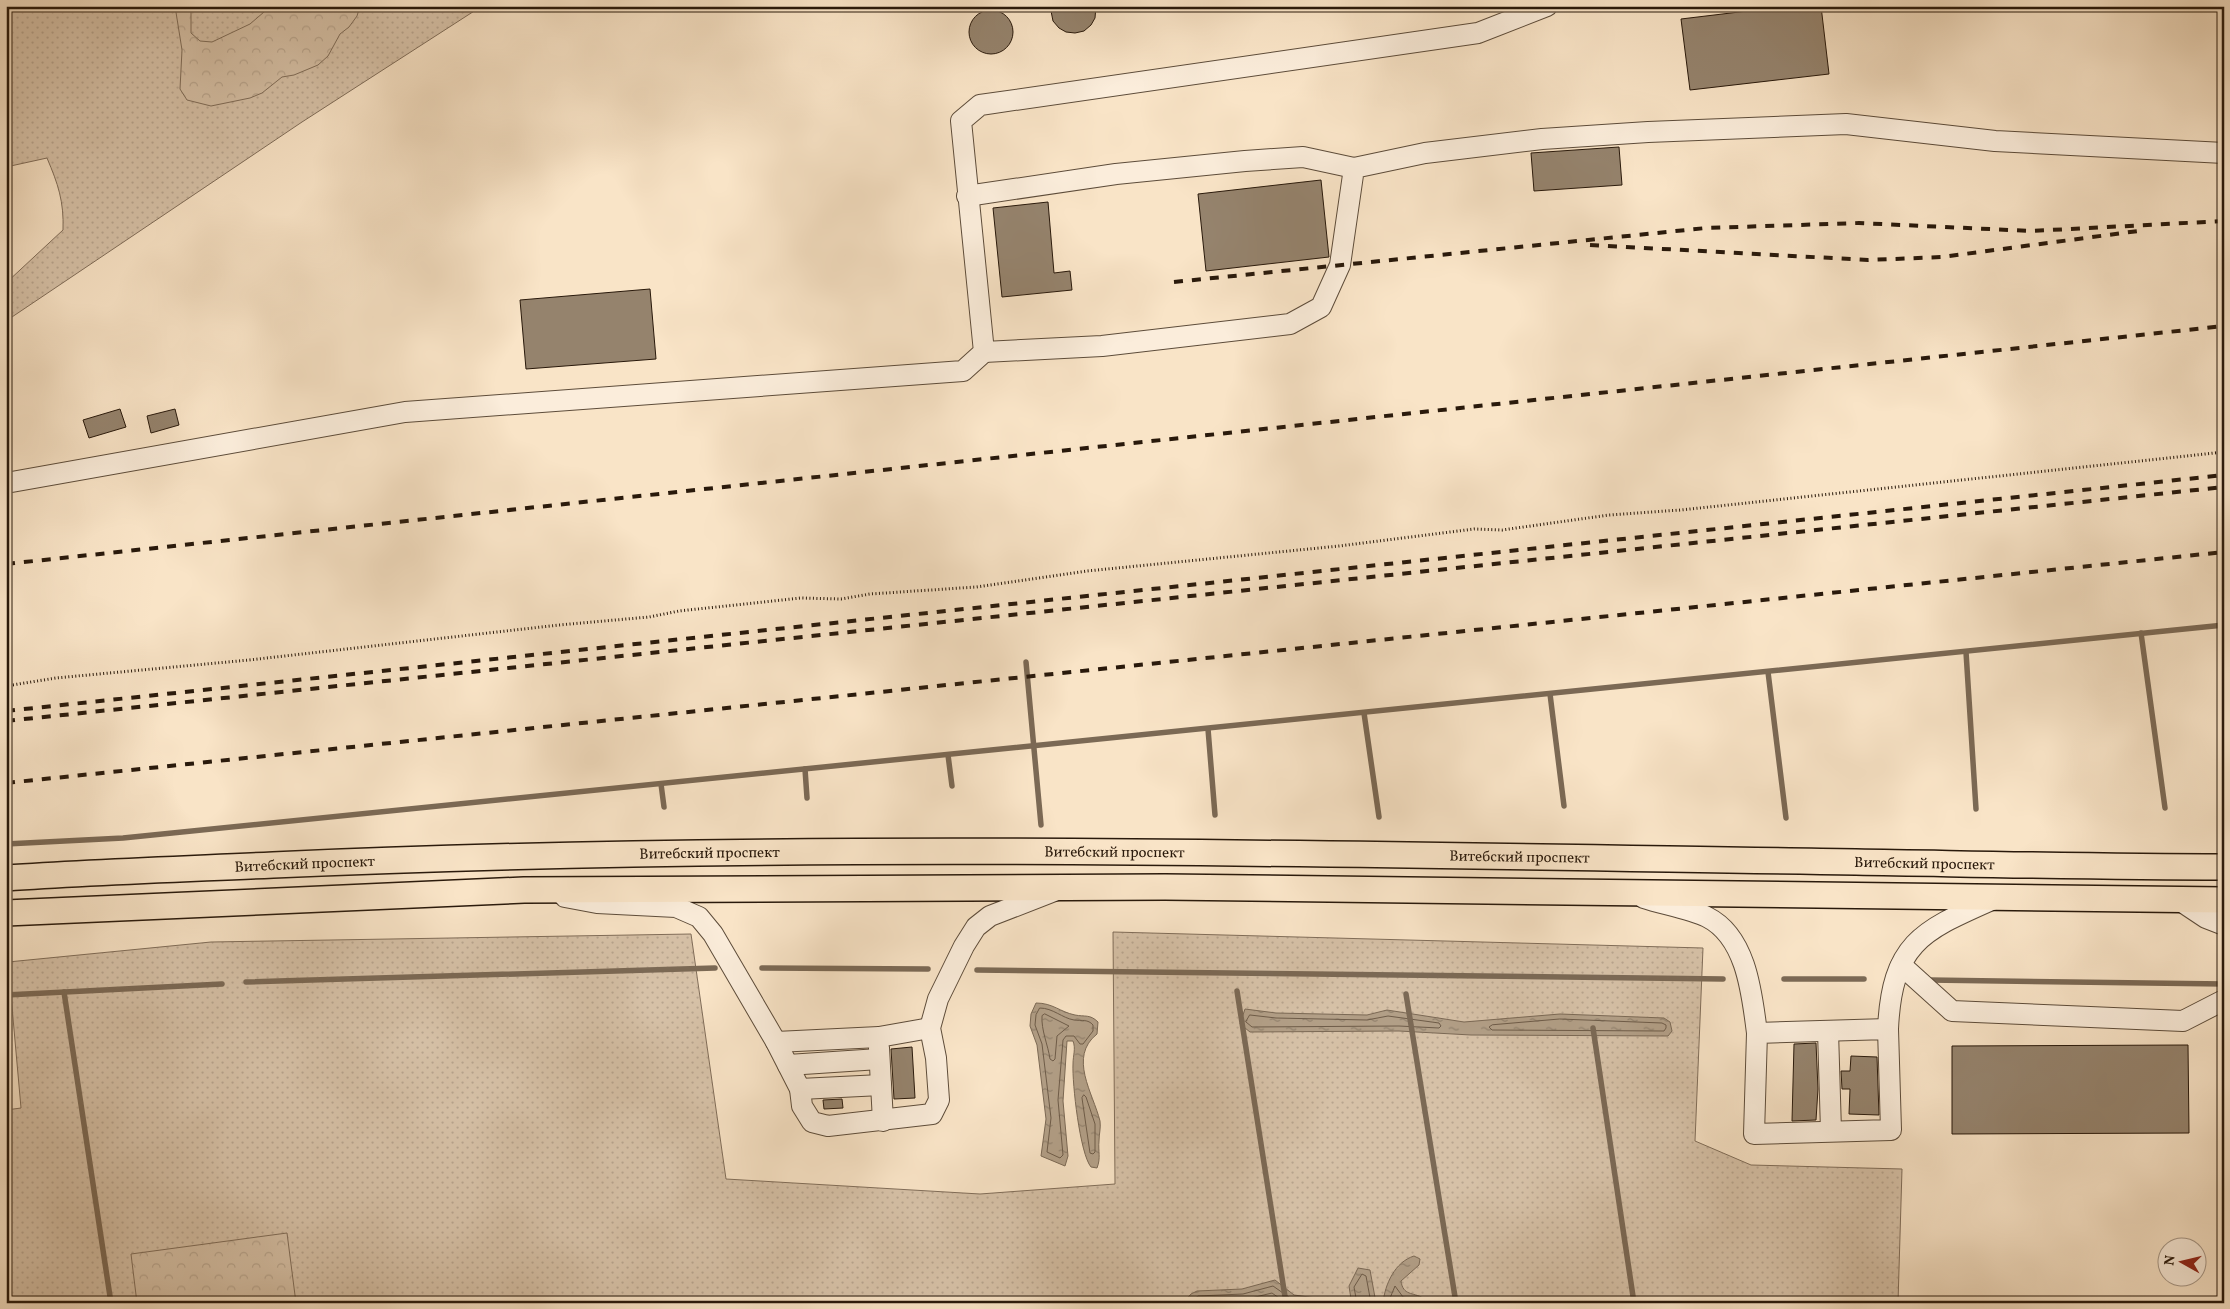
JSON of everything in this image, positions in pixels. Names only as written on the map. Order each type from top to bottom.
[{"type":"main road","name":"Витебский проспект","points":[[6,878],[427,858],[800,851],[1166,853],[2224,868]]},
{"type":"main road","points":[[6,913],[524,890],[1066,887],[2224,900]]},
{"type":"street","points":[[984,352],[961,122],[980,105],[1478,32],[1547,6]]},
{"type":"street","points":[[967,196],[1116,174],[1303,156],[1354,168],[1425,153],[1542,139],[1648,132],[1846,124],[1995,142],[2224,153]]},
{"type":"street","points":[[6,483],[405,412],[963,371],[984,352],[1102,346],[1290,324],[1320,307],[1340,265],[1354,168]]},
{"type":"street","points":[[524,890],[597,903],[676,907],[699,917],[712,934],[776,1042],[800,1089],[802,1106],[812,1122],[828,1126],[932,1114],[939,1100],[936,1058],[930,1028],[938,999],[964,946],[976,927],[990,916],[1066,887]]},
{"type":"street","points":[[1628,894],[1707,917],[1720,927],[1732,941],[1746,971],[1757,1033],[1754,1134],[1891,1130],[1889,1004],[1901,965],[1916,941],[1929,931],[1943,922],[1997,898]]},
{"type":"street","points":[[2179,900],[2206,918],[2224,925]]},
{"type":"street","points":[[1901,965],[1952,1011],[2183,1021],[2224,1000]]},
{"type":"street","points":[[776,1042],[879,1037],[930,1028]]},
{"type":"street","points":[[1757,1033],[1888,1029]]},
{"type":"street","points":[[1828,1031],[1831,1131]]},
{"type":"street","points":[[879,1037],[883,1121]]},
{"type":"street","points":[[788,1065],[879,1059]]},
{"type":"street","points":[[800,1089],[880,1085]]},
{"type":"path","points":[[6,686],[101,673],[249,660],[559,624],[649,617],[679,611],[802,598],[841,599],[908,591],[976,587],[1087,571],[1339,546],[1474,529],[1502,530],[1616,514],[1681,510],[2224,452]]},
{"type":"green space","points":[[6,6],[482,6],[302,122],[6,321],[6,283],[63,230],[63,220],[60,193],[47,158],[6,167]]},
{"type":"green space","points":[[175,6],[191,6],[191,33],[200,41],[212,42],[250,24],[271,6],[360,6],[357,16],[349,27],[340,34],[328,56],[318,65],[294,75],[282,77],[262,93],[250,98],[211,106],[187,100],[180,89],[182,50]]},
{"type":"green space","points":[[1113,932],[1703,948],[1695,1141],[1751,1165],[1902,1169],[1898,1303],[6,1303],[6,1110],[21,1108],[8,962],[211,942],[691,934],[726,1179],[980,1194],[1115,1184]]},
{"type":"green space","points":[[287,1233],[296,1303],[137,1303],[131,1254]]},
{"type":"water","points":[[1036,1003],[1047,1004],[1075,1015],[1090,1017],[1098,1022],[1097,1034],[1089,1043],[1084,1053],[1083,1064],[1088,1087],[1100,1121],[1097,1168],[1091,1167],[1087,1160],[1080,1134],[1074,1086],[1073,1041],[1067,1041],[1063,1101],[1068,1156],[1065,1166],[1041,1156],[1046,1119],[1037,1045],[1030,1026],[1031,1014]]},
{"type":"water","points":[[1245,1009],[1276,1013],[1367,1015],[1387,1010],[1464,1022],[1560,1014],[1664,1018],[1670,1022],[1672,1031],[1668,1036],[1471,1035],[1399,1031],[1250,1032],[1240,1024]]},
{"type":"water","points":[[1414,1256],[1420,1259],[1419,1265],[1401,1281],[1402,1286],[1406,1291],[1423,1298],[1425,1303],[1383,1303],[1386,1288],[1396,1268]]},
{"type":"water","points":[[1358,1268],[1370,1270],[1376,1303],[1183,1303],[1191,1294],[1197,1291],[1242,1289],[1275,1280],[1294,1295],[1346,1302],[1351,1299],[1349,1286]]},
{"type":"building","points":[[1050,6],[1096,6],[1095,18],[1084,31],[1066,32],[1053,21]]},
{"type":"building","points":[[1789,6],[1821,6],[1829,74],[1690,90],[1681,19]]},
{"type":"building","points":[[995,10],[1007,16],[1012,23],[1012,41],[1007,48],[1000,53],[987,54],[975,48],[970,41],[969,28],[975,16],[982,11]]},
{"type":"building","points":[[1619,147],[1622,185],[1534,191],[1531,153]]},
{"type":"building","points":[[1321,180],[1329,257],[1206,271],[1198,194]]},
{"type":"building","points":[[1048,202],[1054,273],[1070,271],[1072,290],[1002,297],[993,208]]},
{"type":"building","points":[[650,289],[656,359],[526,369],[520,300]]},
{"type":"building","points":[[120,409],[126,427],[89,438],[83,420]]},
{"type":"building","points":[[175,409],[179,425],[151,433],[147,416]]},
{"type":"building","points":[[1816,1043],[1818,1089],[1816,1120],[1792,1121],[1794,1044]]},
{"type":"building","points":[[2188,1045],[2189,1133],[1952,1134],[1952,1046]]},
{"type":"building","points":[[912,1047],[915,1098],[894,1099],[891,1049]]},
{"type":"building","points":[[1851,1056],[1877,1057],[1879,1115],[1849,1114],[1850,1089],[1842,1089],[1841,1071],[1850,1071]]},
{"type":"building","points":[[842,1099],[843,1108],[824,1109],[823,1100]]},
{"type":"waterway","points":[[6,844],[123,838],[2224,625]]},
{"type":"waterway","points":[[2141,633],[2165,808]]},
{"type":"waterway","points":[[1966,652],[1976,809]]},
{"type":"waterway","points":[[1026,662],[1041,825]]},
{"type":"waterway","points":[[1768,672],[1786,818]]},
{"type":"waterway","points":[[1550,694],[1564,806]]},
{"type":"waterway","points":[[1364,713],[1379,817]]},
{"type":"waterway","points":[[1208,729],[1215,815]]},
{"type":"waterway","points":[[948,755],[952,786]]},
{"type":"waterway","points":[[805,769],[807,798]]},
{"type":"waterway","points":[[661,784],[664,807]]},
{"type":"waterway","points":[[246,982],[715,968]]},
{"type":"waterway","points":[[762,968],[928,969]]},
{"type":"waterway","points":[[977,970],[1723,979]]},
{"type":"waterway","points":[[1784,979],[1864,979]]},
{"type":"waterway","points":[[1929,980],[2224,984]]},
{"type":"waterway","points":[[6,995],[222,984]]},
{"type":"waterway","points":[[1237,991],[1286,1303]]},
{"type":"waterway","points":[[64,992],[111,1303]]},
{"type":"waterway","points":[[1406,994],[1456,1303]]},
{"type":"waterway","points":[[1593,1028],[1634,1303]]},
{"type":"railway","points":[[1174,282],[1706,228],[1859,223],[2031,231],[2224,221]]},
{"type":"railway","points":[[1590,245],[1868,260],[1942,257],[2138,231]]},
{"type":"railway","points":[[6,564],[2224,326]]},
{"type":"railway","points":[[6,711],[2224,475]]},
{"type":"railway","points":[[6,721],[2224,487]]},
{"type":"railway","points":[[6,783],[2224,552]]}]
